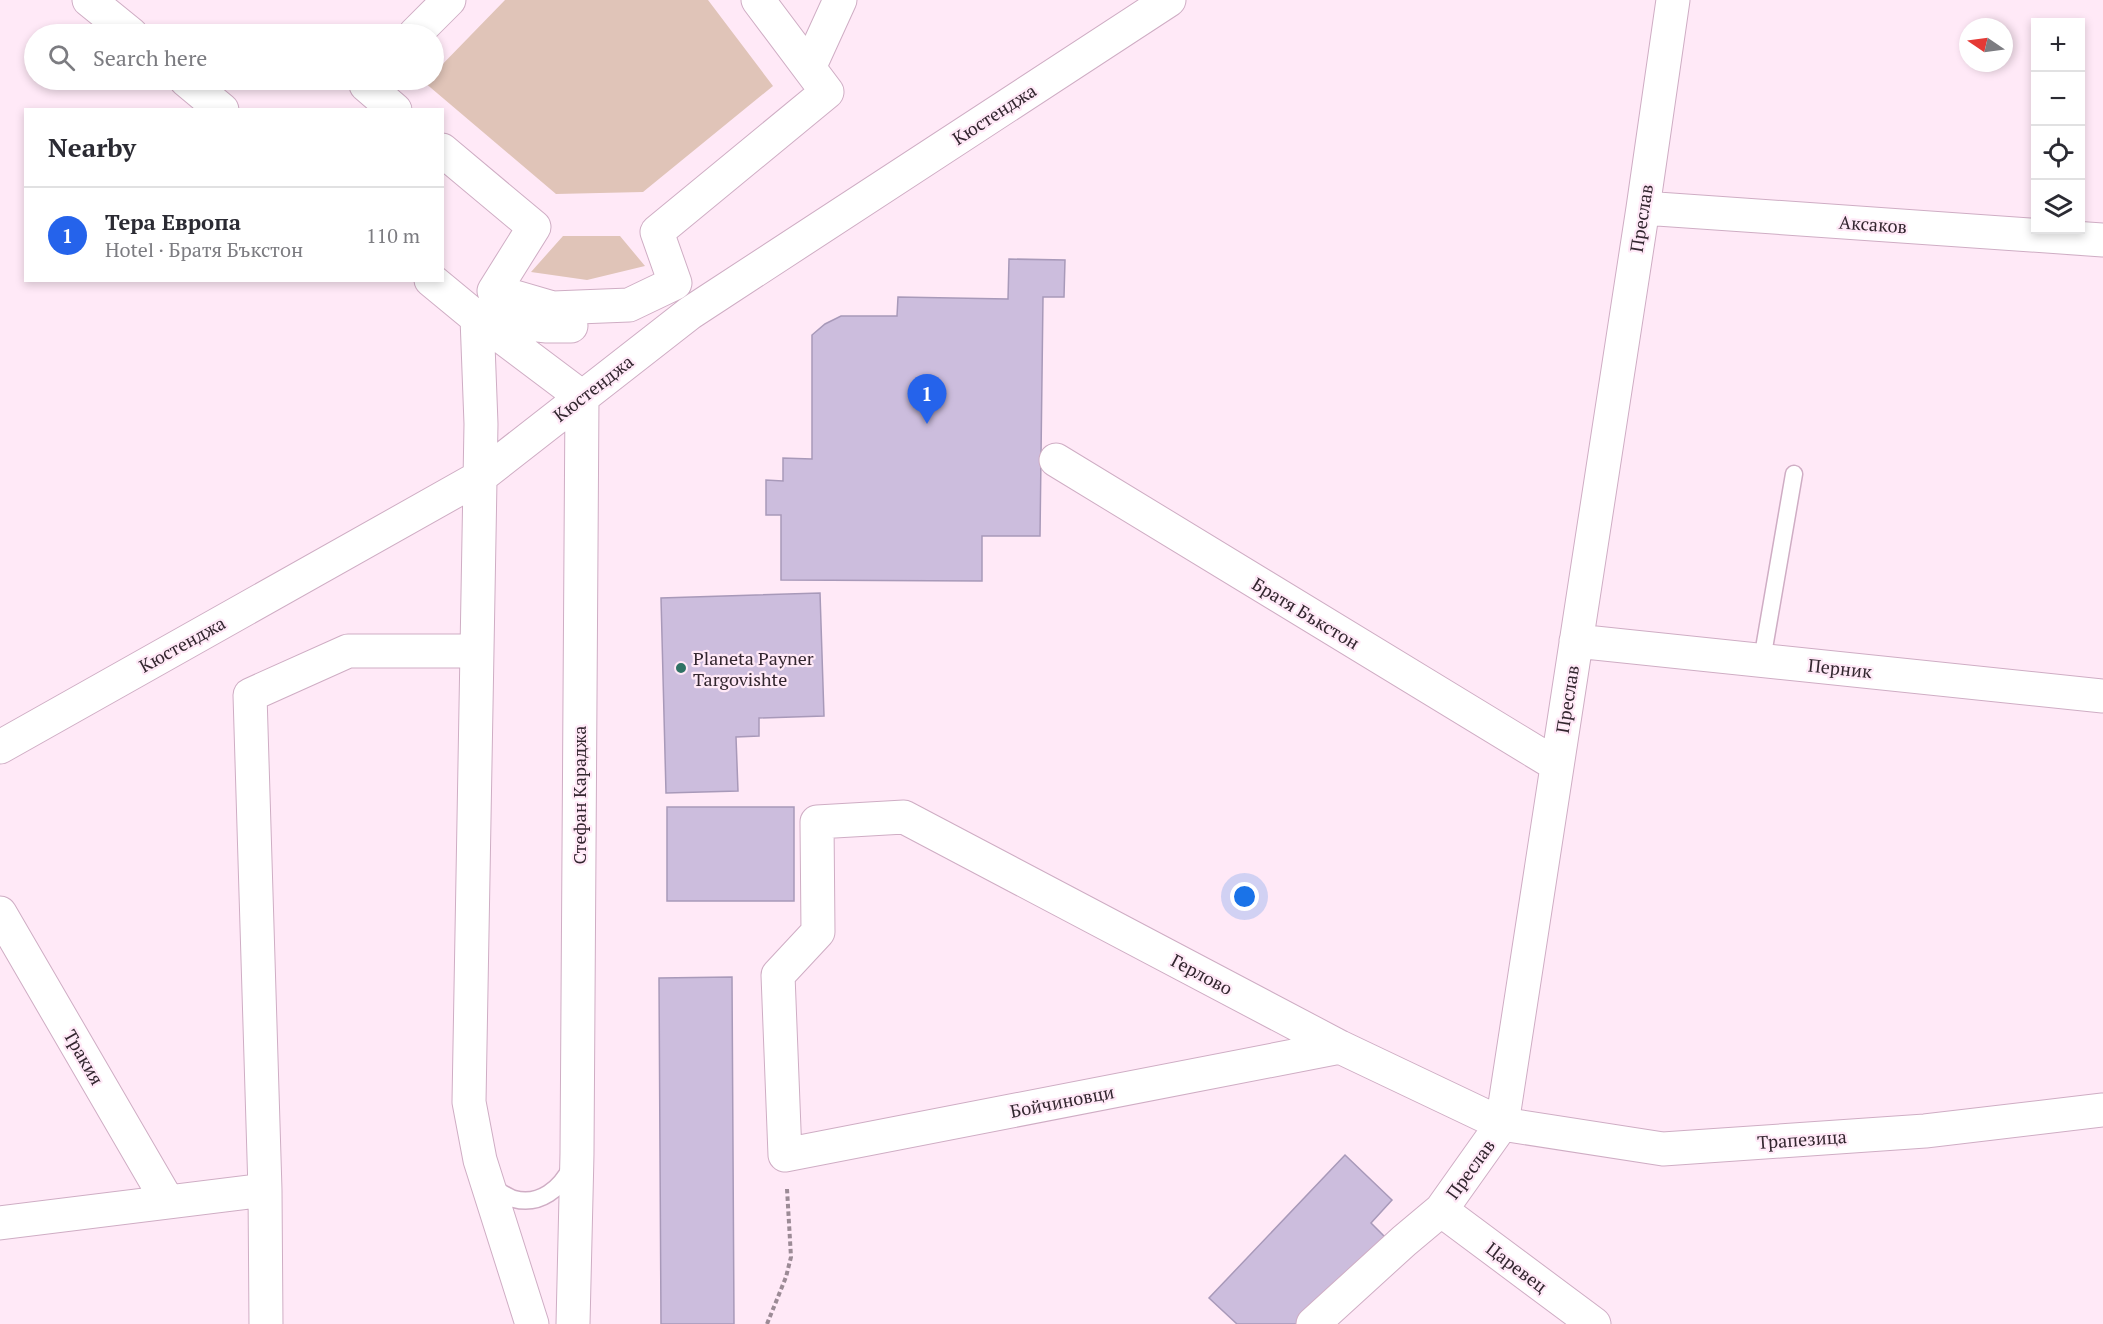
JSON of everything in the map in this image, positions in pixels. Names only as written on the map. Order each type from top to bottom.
[{"type":"street","points":[[89,0],[119,24]]},
{"type":"street","points":[[425,24],[449,0]]},
{"type":"street","points":[[444,152],[534,227],[494,291],[553,308],[629,305],[675,283],[657,232],[827,92],[758,0]]},
{"type":"street","points":[[809,68],[840,0]]},
{"type":"street","name":"Кюстенджа","points":[[0,747],[480,477],[690,314],[1169,0]]},
{"type":"street","name":"Преслав","points":[[1313,1324],[1441,1210],[1502,1124],[1673,0]]},
{"type":"street","points":[[198,90],[220,108]]},
{"type":"street","points":[[372,90],[393,108]]},
{"type":"street","name":"Аксаков","points":[[1643,208],[2103,240]]},
{"type":"street","points":[[433,282],[582,397]]},
{"type":"street","points":[[477,318],[547,326],[583,326],[690,314]]},
{"type":"street","points":[[477,318],[481,414],[469,1102],[480,1160],[532,1324]]},
{"type":"street","name":"Стефан Караджа","points":[[573,1324],[577,1154],[582,397]]},
{"type":"street","name":"Братя Бъкстон","points":[[1056,460],[1557,765]]},
{"type":"street","name":"Перник","points":[[1576,641],[2103,696]]},
{"type":"street","points":[[266,1324],[265,1190],[250,695],[348,651],[477,651]]},
{"type":"street","name":"Герлово","points":[[785,1155],[778,975],[818,932],[817,822],[904,817],[1340,1047],[1502,1124]]},
{"type":"street","name":"Тракия","points":[[0,913],[168,1202]]},
{"type":"street","name":"Бойчиновци","points":[[785,1155],[1340,1047]]},
{"type":"street","name":"Трапезица","points":[[1502,1124],[1663,1149],[1925,1131],[2103,1110]]},
{"type":"street","points":[[0,1223],[265,1190]]},
{"type":"street","name":"Царевец","points":[[1441,1210],[1594,1324]]},
{"type":"lane","points":[[1762,660],[1794,474]]},
{"type":"lane","points":[[488,1185],[514,1199],[533,1200],[550,1194],[565,1179],[577,1154]]},
{"type":"path","points":[[767,1324],[786,1277],[791,1257],[785,1155]]},
{"type":"shaded area","points":[[505,0],[708,0],[773,86],[643,192],[556,194],[433,90],[444,90],[444,63]]},
{"type":"shaded area","points":[[563,236],[620,236],[645,266],[587,280],[531,272]]},
{"type":"building","points":[[1009,259],[1065,260],[1064,297],[1043,297],[1040,536],[982,536],[982,581],[781,580],[781,515],[766,515],[766,480],[783,481],[783,458],[812,459],[812,335],[825,324],[841,316],[897,316],[898,297],[1008,299]]},
{"type":"building","points":[[820,593],[824,716],[759,718],[759,736],[736,737],[738,791],[666,793],[661,598]]},
{"type":"building","points":[[667,807],[794,807],[794,901],[667,901]]},
{"type":"building","points":[[732,977],[734,1324],[661,1324],[659,978]]},
{"type":"building","points":[[1345,1155],[1392,1200],[1371,1223],[1385,1237],[1303,1324],[1237,1324],[1209,1298]]},
{"type":"place","name":"Тера Европа","points":[[927,424]]},
{"type":"place","name":"Planeta Payner Targovishte","points":[[681,668]]}]
